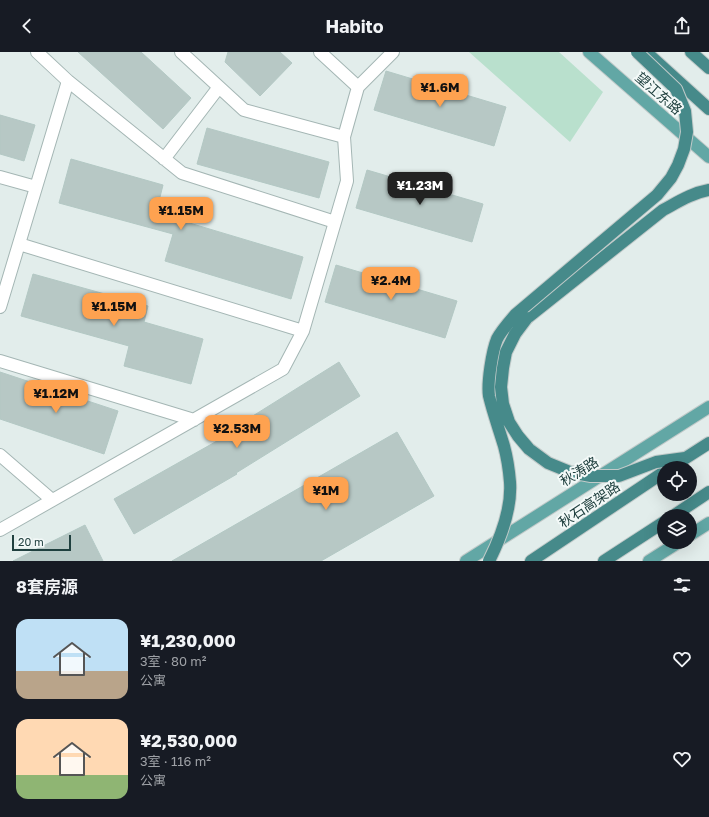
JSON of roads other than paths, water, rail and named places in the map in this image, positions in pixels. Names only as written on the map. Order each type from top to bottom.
[{"type":"highway","points":[[489,561],[503,527],[510,495],[510,483],[505,448],[489,394],[492,356],[498,338],[516,314],[657,195],[678,165],[684,148],[687,132],[685,111],[676,89],[637,52]]},
{"type":"highway","points":[[646,52],[709,109]]},
{"type":"highway","points":[[691,52],[709,68]]},
{"type":"highway","points":[[685,458],[656,462],[620,476],[591,476],[570,472],[548,463],[528,449],[509,422],[503,404],[501,387],[502,374],[506,352],[515,334],[527,318],[663,210],[681,200],[702,191],[709,190]]},
{"type":"highway","points":[[680,461],[709,443]]},
{"type":"highway","name":"秋石高架路","points":[[531,561],[657,477]]},
{"type":"highway","points":[[684,509],[705,495]]},
{"type":"highway","points":[[604,561],[657,527]]},
{"type":"main road","name":"望江东路","points":[[589,52],[709,157]]},
{"type":"main road","name":"秋涛路","points":[[466,561],[709,407]]},
{"type":"main road","points":[[697,531],[709,523]]},
{"type":"main road","points":[[649,561],[668,549]]},
{"type":"lane","points":[[37,52],[68,81],[182,173],[335,222]]},
{"type":"lane","points":[[181,52],[244,110],[344,137]]},
{"type":"lane","points":[[320,52],[358,87]]},
{"type":"lane","points":[[0,530],[283,370],[303,331],[347,181],[344,137],[358,87],[393,52]]},
{"type":"lane","points":[[0,307],[5,271],[19,244],[68,81]]},
{"type":"lane","points":[[164,159],[219,87]]},
{"type":"lane","points":[[0,176],[36,188]]},
{"type":"lane","points":[[19,244],[303,331]]},
{"type":"lane","points":[[0,361],[194,420]]},
{"type":"lane","points":[[0,455],[52,500]]}]
